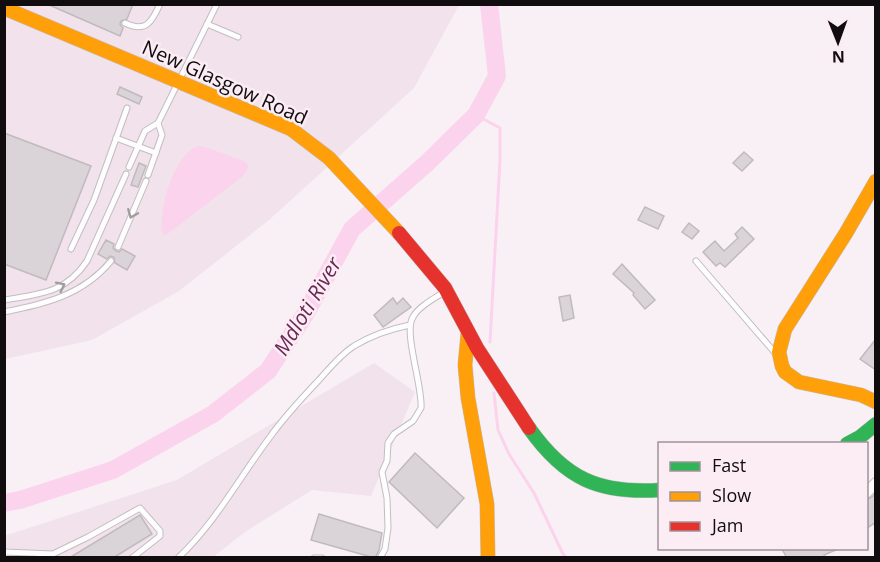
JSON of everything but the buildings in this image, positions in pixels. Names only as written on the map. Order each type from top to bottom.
[{"type":"street","name":"New Glasgow Road","points":[[4,8],[291,129],[306,139],[347,176],[425,261],[447,290],[468,333],[523,422],[551,457],[570,473],[595,486],[619,492],[658,490]]},
{"type":"street","points":[[876,181],[785,329],[779,344],[779,357],[783,369],[790,378],[861,395],[876,402]]},
{"type":"street","points":[[468,333],[465,365],[468,398],[487,504],[488,558]]},
{"type":"street","points":[[851,442],[876,424]]},
{"type":"lane","points":[[125,23],[134,27],[145,26],[153,19],[160,4]]},
{"type":"lane","points":[[129,167],[145,131],[158,123],[217,4]]},
{"type":"lane","points":[[207,24],[238,37]]},
{"type":"lane","points":[[71,249],[94,200],[127,108]]},
{"type":"lane","points":[[118,247],[162,135],[158,123]]},
{"type":"lane","points":[[116,138],[156,153]]},
{"type":"lane","points":[[4,300],[48,292],[70,282],[79,274],[126,174]]},
{"type":"lane","points":[[4,312],[67,296],[101,273],[111,261]]},
{"type":"lane","points":[[696,261],[779,357]]},
{"type":"lane","points":[[380,558],[385,549],[388,528],[387,498],[382,472],[387,461],[388,443],[394,434],[413,421],[422,408],[410,325],[417,311],[447,290]]},
{"type":"lane","points":[[178,558],[220,511],[269,437],[288,413],[341,356],[373,336],[410,325]]},
{"type":"lane","points":[[4,552],[29,555],[61,552],[140,508],[160,531],[159,536],[132,558]]},
{"type":"lane","points":[[314,558],[322,558]]},
{"type":"shaded area","points":[[4,5],[459,5],[414,88],[269,220],[179,291],[92,340],[5,359]]},
{"type":"shaded area","points":[[198,146],[244,161],[249,166],[243,176],[166,235],[162,233],[165,197],[181,160]]},
{"type":"shaded area","points":[[374,363],[415,392],[371,496],[312,490],[245,532],[213,557],[5,557],[4,536],[177,480]]},
{"type":"waterway","name":"Mdloti River","points":[[4,503],[113,470],[213,414],[268,371],[306,313],[352,229],[427,163],[476,115],[497,76],[489,4]]},
{"type":"waterway","points":[[476,115],[500,128],[490,342]]},
{"type":"waterway","points":[[494,393],[498,430],[567,558]]},
{"type":"traffic: fast","points":[[851,442],[876,424]]},
{"type":"traffic: fast","points":[[529,428],[556,460],[585,480],[619,489],[658,490]]},
{"type":"traffic: slow","points":[[4,8],[291,129],[329,158],[399,233]]},
{"type":"traffic: slow","points":[[876,181],[785,329],[779,352],[785,372],[799,382],[861,395],[876,402]]},
{"type":"traffic: slow","points":[[468,333],[465,365],[468,398],[487,504],[488,558]]},
{"type":"traffic: jam","points":[[399,233],[445,288],[477,348],[529,428]]}]
